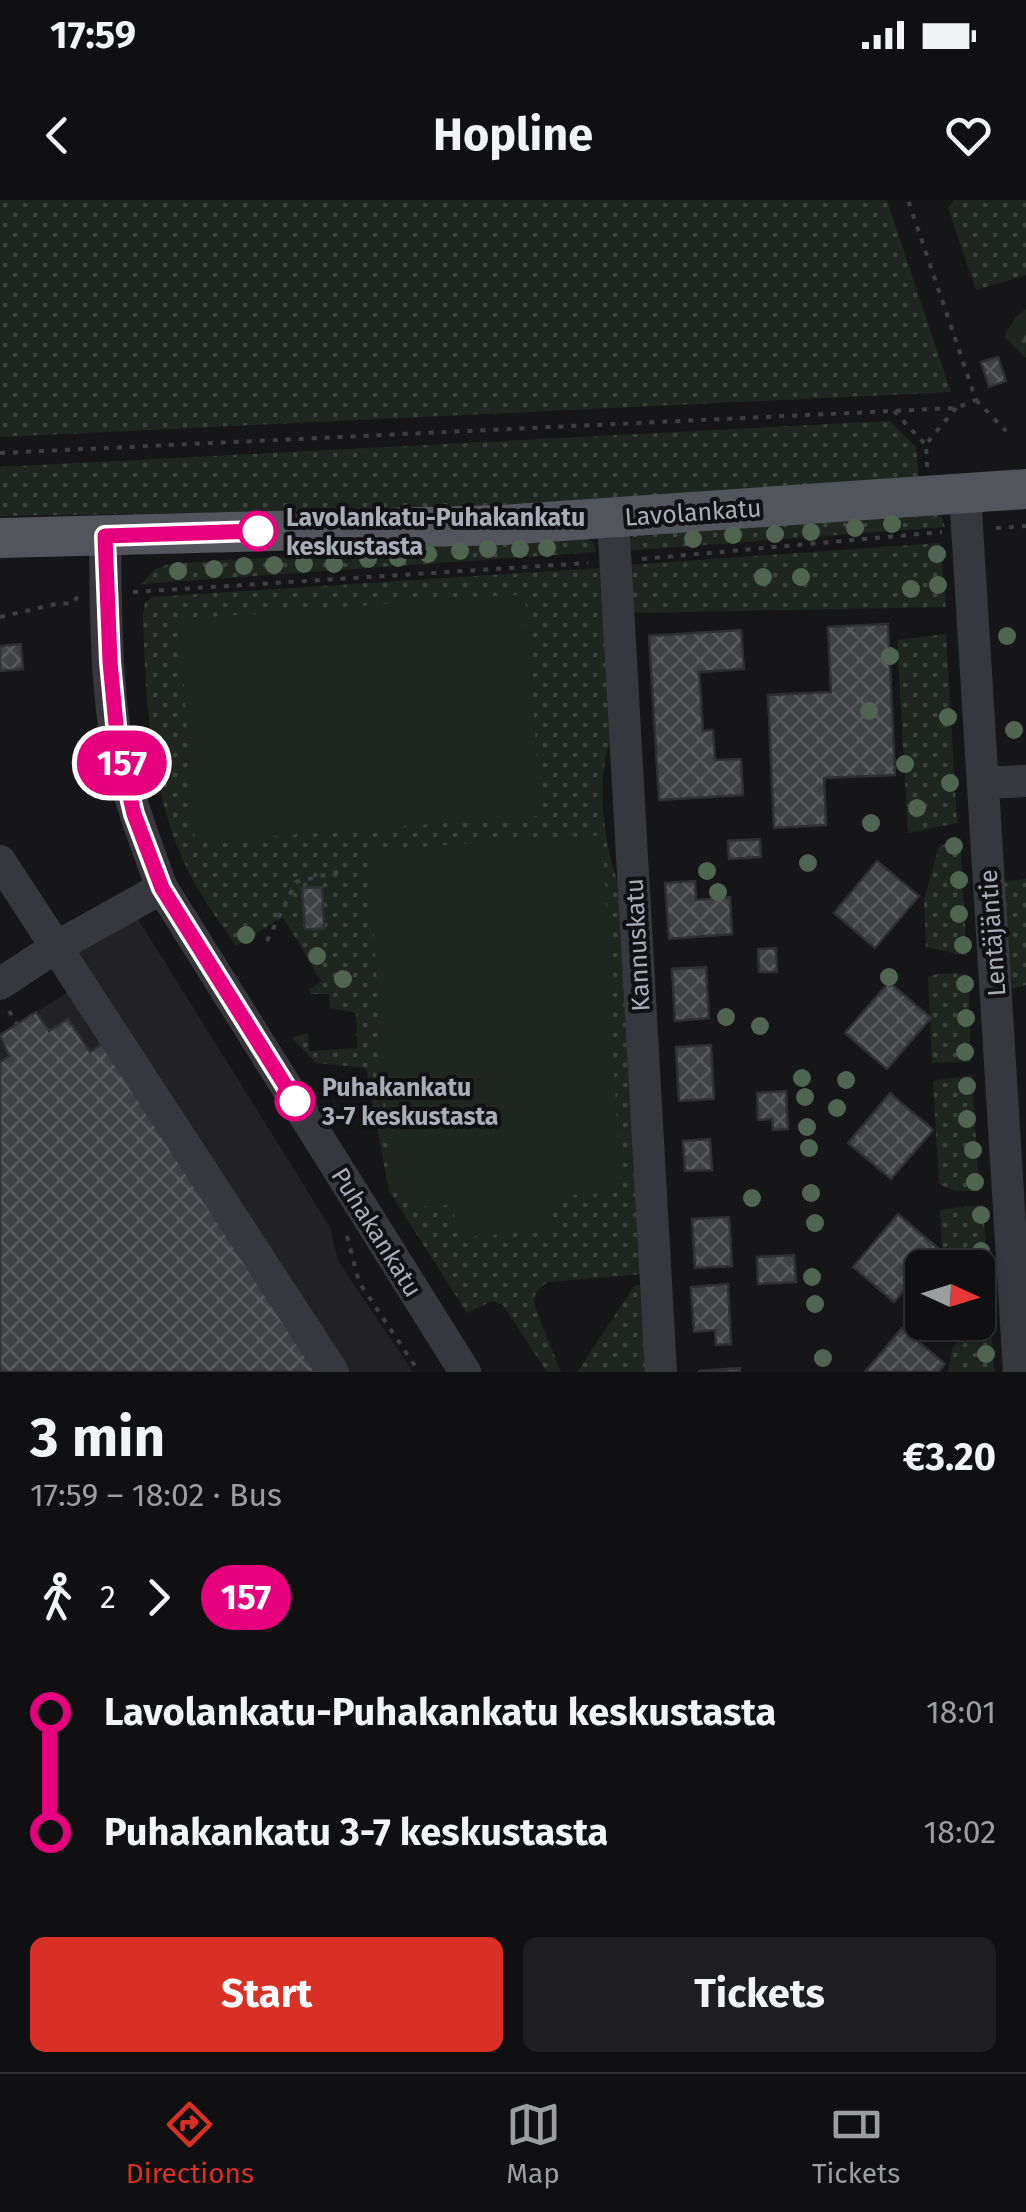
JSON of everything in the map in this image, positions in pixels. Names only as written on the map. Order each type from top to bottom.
[{"type":"main road","name":"Lavolankatu","points":[[0,538],[502,525],[614,518],[966,512],[1026,490]]},
{"type":"street","name":"Lentäjäntie","points":[[966,512],[1019,1372]]},
{"type":"street","name":"Kannuskatu","points":[[614,518],[661,1372]]},
{"type":"street","name":"Puhakankatu","points":[[105,536],[118,746],[134,814],[162,888],[465,1372]]},
{"type":"street","points":[[983,783],[1026,781]]},
{"type":"street","points":[[0,862],[333,1372]]},
{"type":"street","points":[[5,998],[56,946],[162,888]]},
{"type":"path","points":[[908,200],[976,400],[1006,431]]},
{"type":"path","points":[[0,453],[956,408],[976,400]]},
{"type":"path","points":[[927,472],[926,444],[956,408]]},
{"type":"path","points":[[894,411],[926,444]]},
{"type":"path","points":[[0,617],[60,603],[72,604],[77,595],[616,561],[966,512],[1026,526]]},
{"type":"path","points":[[267,941],[296,882],[346,870]]},
{"type":"path","points":[[5,998],[17,1024]]},
{"type":"shaded area","points":[[136,916],[330,1227],[338,1261],[413,1372],[0,1372],[0,1035],[73,989],[58,963]]},
{"type":"green space","points":[[0,200],[887,200],[951,392],[0,437]]},
{"type":"green space","points":[[954,200],[1026,200],[1026,275],[976,290],[948,208]]},
{"type":"green space","points":[[1026,309],[1026,358],[1004,336]]},
{"type":"green space","points":[[890,421],[916,447],[919,479],[560,506],[0,516],[0,467]]},
{"type":"green space","points":[[934,512],[941,516],[945,527],[624,551],[635,532]]},
{"type":"green space","points":[[586,537],[595,545],[596,552],[141,584],[154,570],[169,564]]},
{"type":"green space","points":[[940,543],[946,607],[637,613],[626,610],[627,565]]},
{"type":"green space","points":[[600,568],[611,739],[603,775],[604,817],[622,894],[641,1274],[549,1282],[539,1289],[535,1307],[561,1372],[547,1372],[503,1305],[492,1301],[467,1313],[389,1191],[366,1068],[316,1063],[292,1038],[308,1033],[309,1051],[357,1048],[356,1013],[330,1008],[329,994],[311,994],[309,990],[321,981],[283,917],[236,946],[197,887],[181,856],[160,789],[149,720],[143,615],[145,602],[152,597]]},
{"type":"green space","points":[[525,594],[541,816],[195,842],[179,619]]},
{"type":"green space","points":[[946,634],[957,823],[908,833],[897,640]]},
{"type":"green space","points":[[603,835],[620,1192],[558,1196],[549,1231],[463,1237],[450,1205],[415,1207],[390,1175],[368,850]]},
{"type":"green space","points":[[960,840],[967,956],[926,947],[924,900],[939,846]]},
{"type":"green space","points":[[1026,879],[1026,985],[1011,989],[1003,882]]},
{"type":"green space","points":[[940,973],[968,974],[971,1062],[932,1063],[928,977]]},
{"type":"green space","points":[[972,1075],[979,1191],[955,1191],[939,1184],[933,1081]]},
{"type":"green space","points":[[978,1205],[983,1208],[986,1250],[942,1250],[940,1210]]},
{"type":"green space","points":[[635,1285],[644,1285],[649,1372],[577,1372]]},
{"type":"green space","points":[[959,1340],[992,1340],[994,1372],[948,1372],[952,1349]]},
{"type":"building","points":[[998,357],[1006,381],[989,387],[981,362]]},
{"type":"building","points":[[888,624],[895,775],[824,778],[826,825],[774,828],[768,695],[831,692],[828,627]]},
{"type":"building","points":[[741,630],[744,669],[699,672],[703,731],[713,730],[715,760],[741,759],[743,795],[659,800],[649,636]]},
{"type":"building","points":[[21,644],[23,669],[0,671],[0,646]]},
{"type":"building","points":[[760,839],[761,857],[729,859],[728,841]]},
{"type":"building","points":[[877,861],[919,896],[875,948],[834,913]]},
{"type":"building","points":[[695,881],[696,900],[730,897],[732,934],[669,939],[665,883]]},
{"type":"building","points":[[322,887],[324,929],[305,929],[302,888]]},
{"type":"building","points":[[776,948],[777,972],[759,972],[758,949]]},
{"type":"building","points":[[706,967],[709,1018],[675,1021],[672,969]]},
{"type":"building","points":[[889,982],[931,1018],[887,1069],[845,1033]]},
{"type":"building","points":[[36,1012],[49,1031],[68,1019],[90,1052],[108,1040],[323,1372],[0,1372],[0,1062],[9,1056],[0,1035]]},
{"type":"building","points":[[711,1045],[714,1099],[679,1101],[676,1047]]},
{"type":"building","points":[[786,1091],[788,1129],[773,1130],[772,1119],[758,1120],[757,1093]]},
{"type":"building","points":[[890,1093],[933,1130],[891,1179],[848,1143]]},
{"type":"building","points":[[710,1139],[712,1170],[685,1171],[683,1141]]},
{"type":"building","points":[[898,1214],[939,1249],[905,1250],[905,1289],[894,1302],[853,1267]]},
{"type":"building","points":[[729,1217],[732,1266],[695,1268],[692,1219]]},
{"type":"building","points":[[794,1255],[796,1282],[758,1284],[757,1257]]},
{"type":"building","points":[[728,1284],[731,1344],[716,1345],[715,1330],[694,1332],[691,1287]]},
{"type":"building","points":[[902,1328],[905,1340],[916,1340],[945,1364],[938,1372],[865,1372]]},
{"type":"building","points":[[740,1368],[740,1372],[699,1372],[699,1371]]},
{"type":"bus line","name":"157","points":[[258,531],[105,536],[110,662],[118,746],[134,814],[162,888],[295,1101]]},
{"type":"place","name":"Lavolankatu-Puhakankatu keskustasta","points":[[258,531]]},
{"type":"place","name":"Puhakankatu 3-7 keskustasta","points":[[295,1101]]}]
